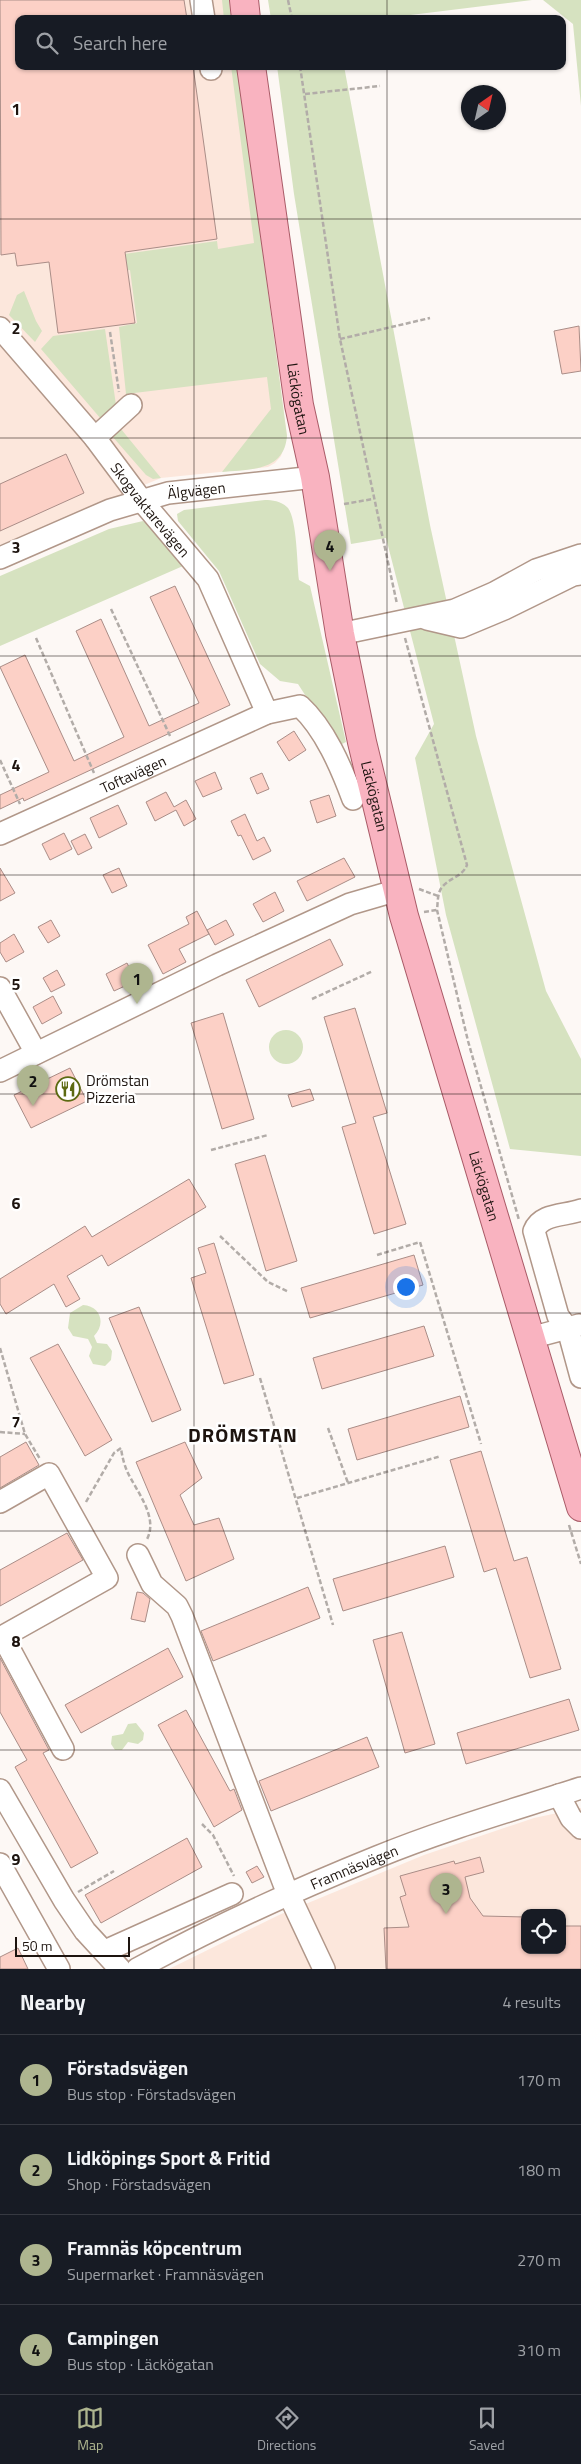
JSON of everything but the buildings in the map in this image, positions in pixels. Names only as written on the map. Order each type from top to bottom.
[{"type":"main road","points":[[244,0],[246,15]]},
{"type":"main road","name":"Läckögatan","points":[[252,70],[298,395],[315,477],[340,634],[364,752],[408,890],[530,1338],[581,1507]]},
{"type":"street","points":[[201,0],[203,15]]},
{"type":"street","name":"Skogvaktarevägen","points":[[0,328],[95,438],[142,501],[208,579],[267,713]]},
{"type":"street","points":[[95,438],[126,409]]},
{"type":"street","name":"Älgvägen","points":[[0,558],[110,510],[168,494],[315,477]]},
{"type":"street","points":[[340,634],[455,610],[494,593],[536,570],[581,555]]},
{"type":"street","points":[[424,618],[461,627],[581,574]]},
{"type":"street","name":"Läckögatan","points":[[267,713],[300,706],[311,716],[343,772],[353,799]]},
{"type":"street","name":"Toftavägen","points":[[0,834],[267,713]]},
{"type":"street","points":[[0,1071],[208,969],[350,904],[408,890]]},
{"type":"street","points":[[0,988],[36,1053]]},
{"type":"street","points":[[580,1216],[543,1219],[537,1224],[534,1231],[558,1316],[574,1327],[581,1377]]},
{"type":"street","points":[[530,1338],[574,1327]]},
{"type":"street","points":[[0,1502],[49,1474],[107,1578],[2,1638],[62,1749]]},
{"type":"street","points":[[138,1555],[152,1584],[172,1600],[182,1616],[289,1895],[314,1943],[324,1969]]},
{"type":"street","name":"Framnäsvägen","points":[[137,1969],[190,1940],[377,1856],[581,1788]]},
{"type":"street","points":[[0,1790],[64,1900],[85,1931],[120,1969]]},
{"type":"street","points":[[559,1795],[571,1818],[581,1828]]},
{"type":"street","points":[[0,1864],[59,1969]]},
{"type":"street","points":[[105,1951],[234,1887]]},
{"type":"path","points":[[288,0],[291,15]]},
{"type":"path","points":[[301,70],[340,340],[373,499],[400,621],[467,864],[464,872],[442,886],[438,896],[437,910],[468,1040],[522,1229]]},
{"type":"path","points":[[305,94],[380,86]]},
{"type":"path","points":[[340,340],[430,318]]},
{"type":"path","points":[[110,332],[126,409]]},
{"type":"path","points":[[344,504],[373,499]]},
{"type":"path","points":[[111,608],[178,753]]},
{"type":"path","points":[[36,638],[101,788]]},
{"type":"path","points":[[0,760],[28,822]]},
{"type":"path","points":[[408,890],[438,896]]},
{"type":"path","points":[[312,999],[373,971]]},
{"type":"path","points":[[211,1150],[268,1135]]},
{"type":"path","points":[[220,1236],[268,1282],[289,1292]]},
{"type":"path","points":[[377,1255],[420,1242],[481,1444]]},
{"type":"path","points":[[0,1348],[25,1434],[49,1474]]},
{"type":"path","points":[[260,1378],[334,1625]]},
{"type":"path","points":[[328,1428],[348,1483]]},
{"type":"path","points":[[0,1432],[25,1434]]},
{"type":"path","points":[[76,1521],[114,1453],[121,1448],[127,1472],[148,1512],[149,1536],[138,1555]]},
{"type":"path","points":[[297,1498],[441,1456]]},
{"type":"path","points":[[202,1824],[213,1835],[234,1887]]},
{"type":"path","points":[[64,1900],[114,1871]]},
{"type":"shaded area","points":[[0,0],[229,0],[231,15],[15,15],[15,70],[239,70],[287,436],[281,456],[268,467],[161,478],[0,545]]},
{"type":"shaded area","points":[[581,1808],[581,1969],[169,1969],[279,1915],[424,1855],[534,1818]]},
{"type":"green space","points":[[222,0],[229,0],[231,15],[224,15]]},
{"type":"green space","points":[[268,0],[532,0],[410,15],[270,15]]},
{"type":"green space","points":[[543,0],[581,0],[581,106],[573,24],[566,18],[566,15],[562,15]]},
{"type":"green space","points":[[232,70],[239,70],[287,436],[280,456],[272,462],[254,469],[222,472],[271,409],[267,377],[126,394],[119,327],[137,323],[130,270],[105,273],[103,257],[217,241],[218,249],[254,243]]},
{"type":"green space","points":[[278,70],[345,70],[430,525],[476,736],[546,991],[581,1059],[581,1156],[510,1149],[446,915],[415,758],[434,724],[386,538],[351,544],[294,194]]},
{"type":"green space","points":[[24,291],[42,331],[35,342],[9,315],[17,295]]},
{"type":"green space","points":[[105,329],[116,405],[101,419],[41,349],[53,336]]},
{"type":"green space","points":[[121,429],[161,478],[153,479],[146,475],[112,436]]},
{"type":"green space","points":[[265,500],[276,501],[285,505],[293,520],[299,580],[310,586],[346,742],[338,746],[298,684],[280,681],[260,664],[219,571],[178,521],[177,514],[184,510]]},
{"type":"green space","points":[[143,521],[157,532],[183,566],[0,646],[0,576],[109,529]]},
{"type":"green space","points":[[286,1030],[293,1031],[298,1035],[302,1040],[302,1054],[298,1059],[293,1063],[286,1064],[279,1063],[274,1059],[270,1054],[269,1047],[270,1040],[274,1035],[279,1031]]},
{"type":"green space","points":[[83,1305],[94,1309],[100,1316],[100,1326],[94,1336],[97,1343],[107,1344],[112,1351],[111,1360],[105,1366],[93,1364],[89,1356],[92,1347],[88,1339],[73,1336],[68,1328],[70,1313]]},
{"type":"green space","points":[[136,1723],[144,1733],[143,1740],[138,1744],[128,1742],[122,1750],[115,1750],[111,1744],[112,1736],[123,1734],[128,1724]]},
{"type":"place","name":"Campingen","points":[[330,571]]},
{"type":"place","name":"Förstadsvägen","points":[[137,1004]]},
{"type":"place","name":"Drömstan Pizzeria","points":[[68,1089]]},
{"type":"place","name":"Lidköpings Sport & Fritid","points":[[33,1106]]},
{"type":"place","name":"Framnäs köpcentrum","points":[[446,1914]]},
{"type":"district","name":"DRÖMSTAN","points":[[243,1434]]}]
